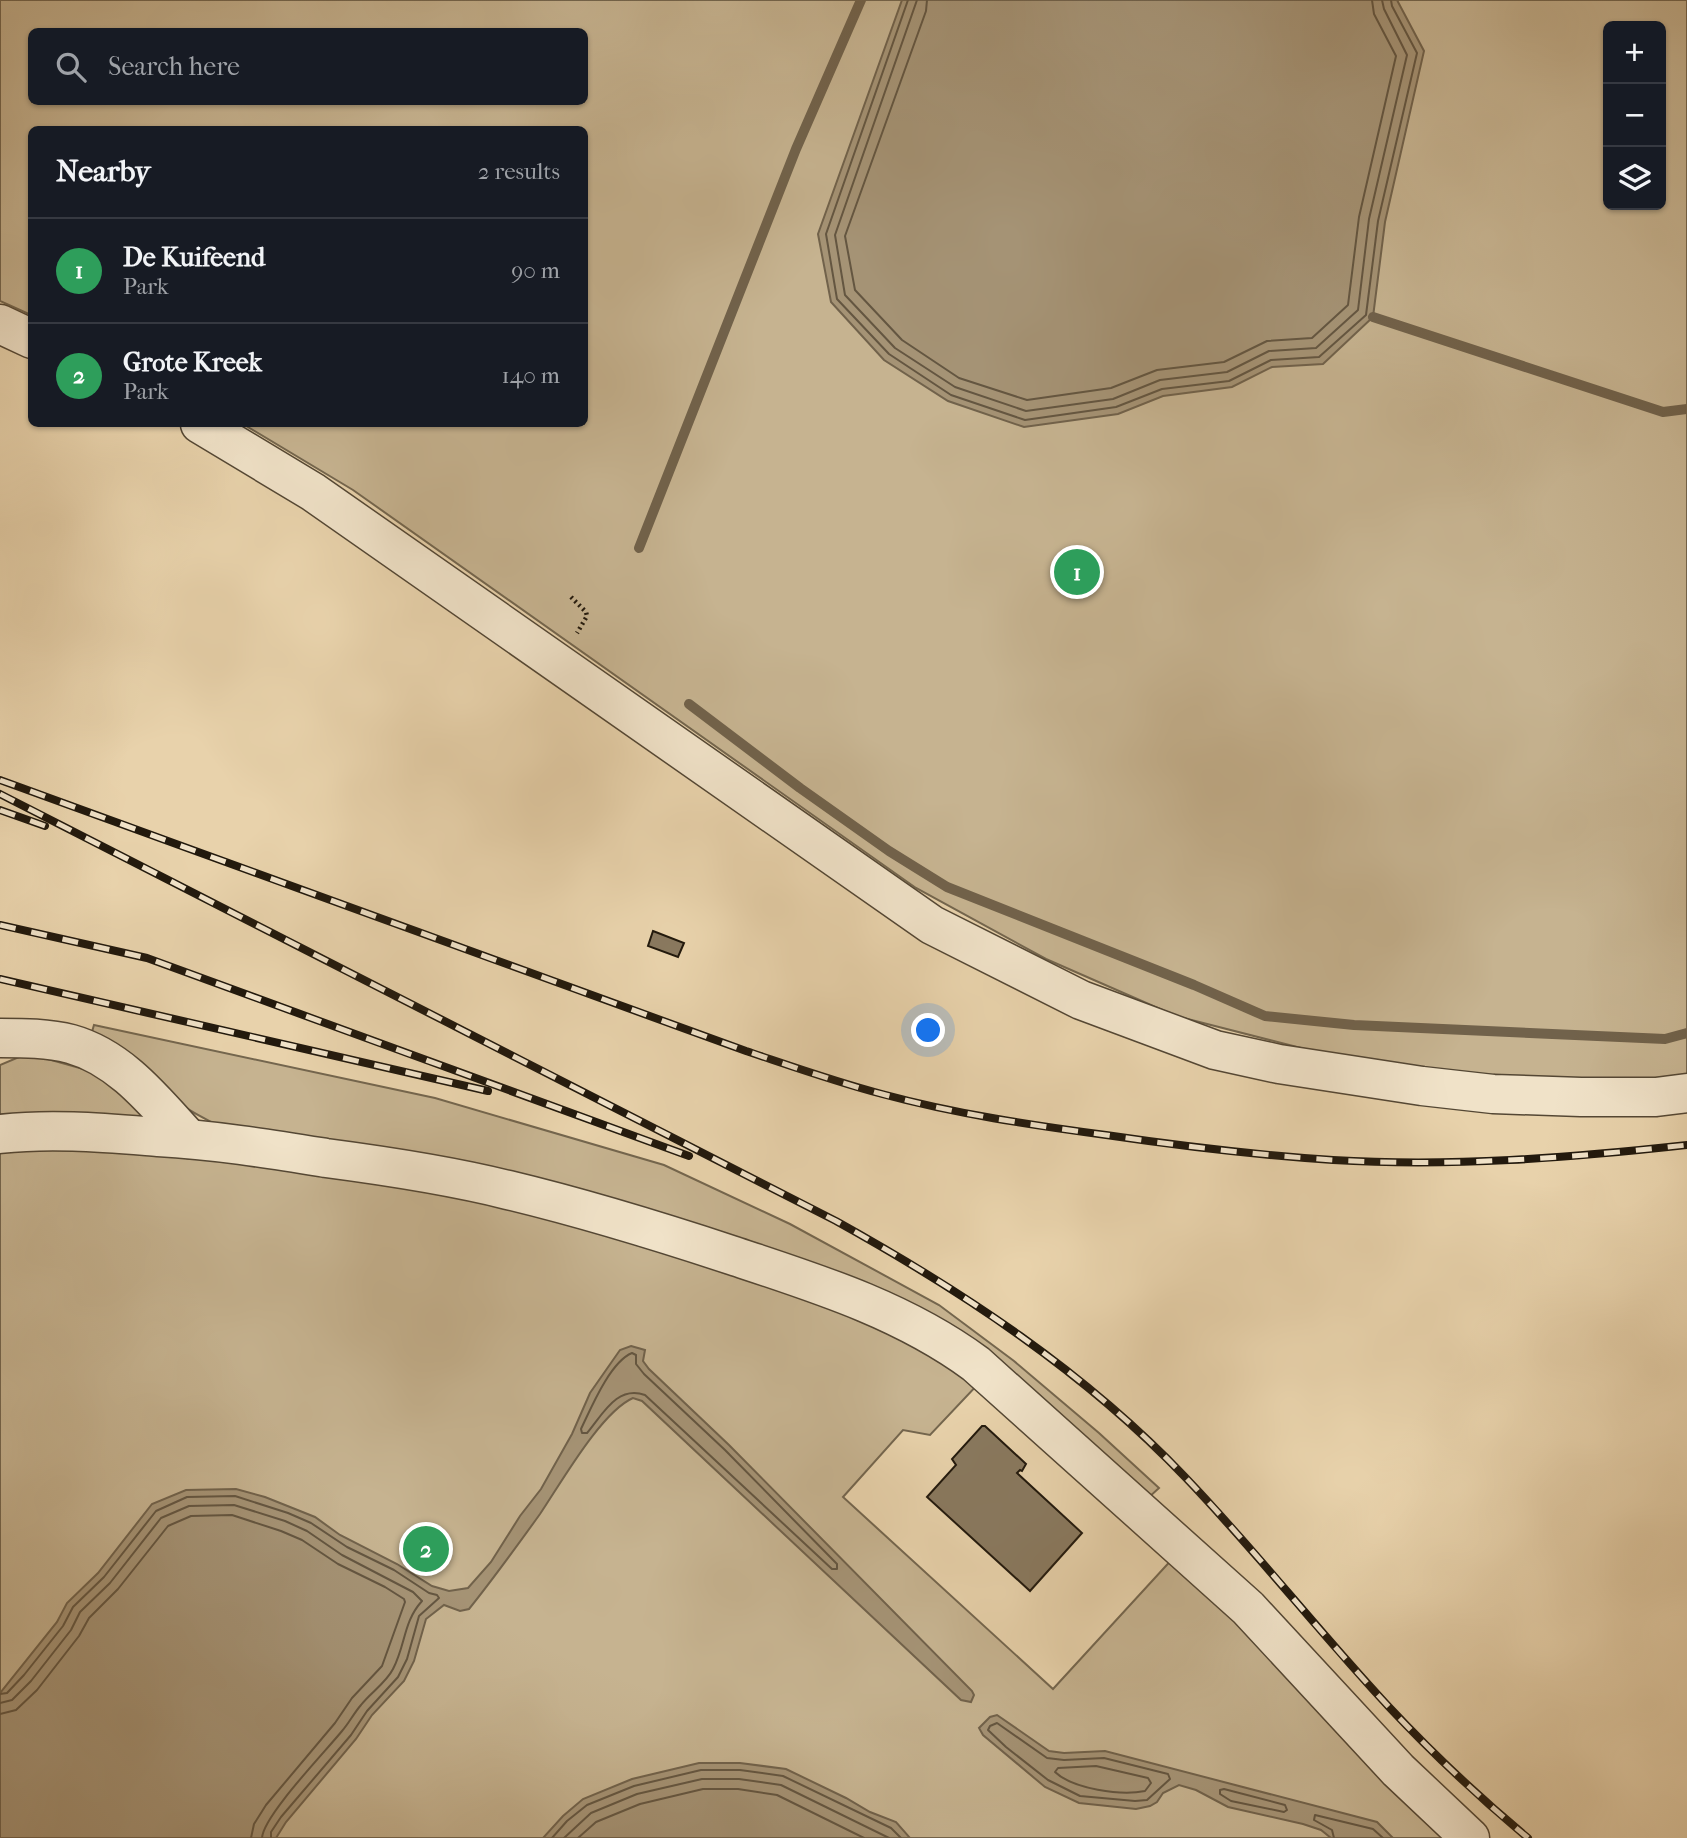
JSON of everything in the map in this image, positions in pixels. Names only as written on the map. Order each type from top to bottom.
[{"type":"street","points":[[0,324],[28,337]]},
{"type":"street","points":[[205,427],[313,492],[932,925],[1082,1000],[1214,1050],[1279,1064],[1422,1086],[1493,1094],[1581,1097],[1656,1097],[1687,1093]]},
{"type":"street","points":[[0,1038],[37,1038],[71,1044],[103,1057],[151,1097],[189,1139]]},
{"type":"street","points":[[0,1134],[91,1132],[189,1139],[375,1164],[486,1185],[657,1231],[820,1284],[901,1319],[953,1346],[1000,1385],[1248,1608],[1398,1770],[1470,1838]]},
{"type":"shaded area","points":[[0,0],[1687,0],[1687,1076],[1604,1081],[1478,1074],[1336,1057],[1176,1016],[1046,959],[916,888],[353,490],[248,427],[588,427],[588,126],[28,126],[28,314],[0,301]]},
{"type":"shaded area","points":[[94,1025],[435,1098],[664,1165],[790,1224],[939,1305],[1014,1361],[1159,1488],[1147,1499],[926,1323],[229,1131],[174,1101],[89,1042]]},
{"type":"shaded area","points":[[37,1056],[94,1072],[120,1089],[146,1119],[0,1124],[0,1065],[19,1057]]},
{"type":"shaded area","points":[[0,1149],[184,1149],[548,1210],[858,1311],[981,1381],[930,1435],[903,1430],[843,1497],[1053,1689],[1175,1556],[1450,1838],[0,1838]]},
{"type":"water","points":[[902,0],[1397,0],[1424,51],[1385,222],[1373,317],[1323,364],[1272,367],[1232,387],[1163,396],[1118,414],[1024,427],[948,401],[884,360],[831,302],[818,234]]},
{"type":"water","points":[[631,1346],[645,1350],[643,1361],[649,1369],[729,1445],[972,1691],[974,1695],[971,1702],[961,1700],[642,1401],[633,1398],[621,1406],[595,1433],[540,1514],[469,1609],[460,1611],[444,1605],[426,1619],[414,1661],[404,1681],[372,1715],[356,1739],[286,1822],[276,1838],[0,1838],[0,1693],[57,1622],[67,1603],[98,1573],[152,1504],[186,1490],[236,1489],[265,1497],[315,1517],[340,1535],[397,1564],[432,1586],[449,1591],[468,1588],[491,1562],[541,1489],[572,1434],[590,1393],[620,1350]]},
{"type":"water","points":[[997,1715],[1049,1751],[1105,1751],[1377,1822],[1393,1838],[1331,1838],[1321,1830],[1303,1824],[1228,1807],[1196,1790],[1179,1785],[1163,1793],[1157,1802],[1150,1806],[1136,1809],[1079,1803],[1045,1787],[983,1735],[979,1728],[990,1717]]},
{"type":"water","points":[[699,1763],[740,1763],[786,1769],[870,1812],[896,1822],[910,1838],[543,1838],[583,1799],[632,1779]]},
{"type":"building","points":[[653,931],[684,943],[678,957],[648,946]]},
{"type":"building","points":[[982,1426],[1026,1464],[1022,1471],[1017,1473],[1082,1533],[1030,1591],[927,1497],[956,1465],[952,1459]]},
{"type":"waterway","points":[[639,548],[796,149],[861,0]]},
{"type":"waterway","points":[[1373,317],[1663,412],[1687,409]]},
{"type":"waterway","points":[[689,704],[800,788],[889,851],[947,887],[1265,1016],[1354,1025],[1665,1039],[1687,1033]]},
{"type":"railway","points":[[0,780],[746,1051],[882,1094],[938,1107],[1022,1123],[1162,1143],[1333,1160],[1466,1162],[1598,1154],[1687,1145]]},
{"type":"railway","points":[[0,794],[836,1221],[975,1305],[1064,1368],[1146,1439],[1211,1505],[1363,1679],[1406,1724],[1457,1775],[1528,1838]]},
{"type":"railway","points":[[0,810],[45,826]]},
{"type":"railway","points":[[0,925],[147,958],[689,1156]]},
{"type":"railway","points":[[0,979],[488,1091]]},
{"type":"place","name":"De Kuifeend","points":[[1077,572]]},
{"type":"place","name":"Grote Kreek","points":[[426,1549]]}]
